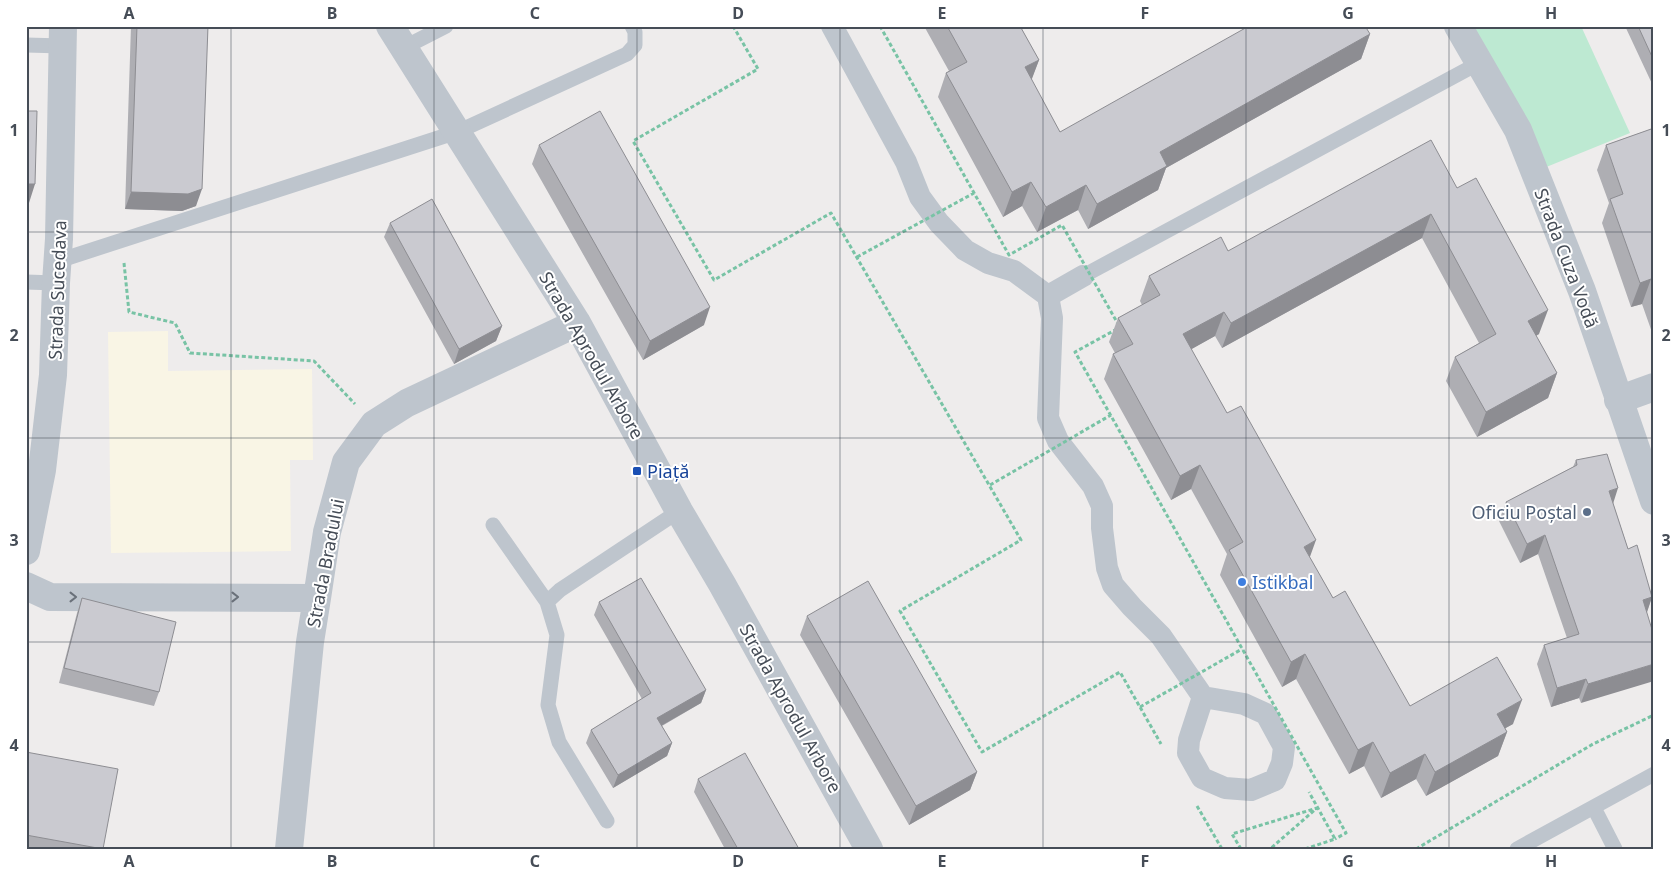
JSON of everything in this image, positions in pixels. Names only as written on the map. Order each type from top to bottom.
[{"type":"street","points":[[832,26],[906,162],[920,196],[939,223],[964,250],[988,263],[1014,271],[1048,296],[1052,318],[1048,418],[1058,441],[1093,486],[1102,506],[1102,528],[1107,568],[1113,585],[1161,636],[1203,697],[1244,704],[1266,714],[1284,747],[1282,763],[1275,780],[1251,790],[1225,788],[1202,778],[1188,753],[1203,697]]},
{"type":"street","name":"Strada Cuza Vodă","points":[[1458,26],[1518,130],[1582,291],[1654,501]]},
{"type":"street","name":"Strada Sucedava","points":[[26,551],[42,470],[54,374],[63,36]]},
{"type":"street","name":"Strada Aprodul Arbore","points":[[397,37],[577,323],[679,511],[722,584],[869,849]]},
{"type":"street","points":[[1048,296],[1083,276]]},
{"type":"street","name":"Strada Bradului","points":[[289,849],[316,598],[327,532],[346,462],[374,424],[407,403],[577,323]]},
{"type":"street","points":[[1618,400],[1654,387]]},
{"type":"street","points":[[26,586],[50,597],[316,598]]},
{"type":"lane","points":[[397,37],[446,26]]},
{"type":"lane","points":[[26,282],[57,272],[122,240],[456,132],[627,54],[635,45],[635,32],[632,26]]},
{"type":"lane","points":[[26,45],[63,36]]},
{"type":"lane","points":[[1083,276],[1479,63]]},
{"type":"lane","points":[[547,602],[560,590],[679,511]]},
{"type":"lane","points":[[493,525],[547,602],[557,634],[548,705],[559,742],[607,821]]},
{"type":"lane","points":[[1517,849],[1654,774]]},
{"type":"lane","points":[[1594,808],[1615,849]]},
{"type":"path","points":[[733,26],[758,69],[633,141],[714,280],[831,213],[990,485],[1021,540],[900,611],[982,752],[1120,672],[1164,749]]},
{"type":"path","points":[[880,26],[1009,255],[1062,225],[1120,328],[1076,352],[1346,833],[1335,839],[1305,849]]},
{"type":"path","points":[[857,257],[974,194]]},
{"type":"path","points":[[122,240],[129,312],[175,323],[190,353],[314,361],[374,424]]},
{"type":"path","points":[[990,485],[1111,415]]},
{"type":"path","points":[[1140,707],[1242,649]]},
{"type":"path","points":[[1416,849],[1593,744],[1654,715]]},
{"type":"path","points":[[1309,792],[1335,839]]},
{"type":"path","points":[[1193,799],[1222,849]]},
{"type":"path","points":[[1241,849],[1232,834],[1317,808]]},
{"type":"path","points":[[1270,849],[1317,808]]},
{"type":"shaded area","points":[[168,331],[168,371],[312,369],[313,460],[290,460],[291,551],[111,553],[108,332]]},
{"type":"green space","points":[[1456,26],[1581,26],[1630,133],[1534,172]]},
{"type":"building","points":[[137,26],[208,26],[202,189],[188,194],[131,192]]},
{"type":"building","points":[[947,26],[1020,26],[1039,60],[1025,67],[1060,132],[1249,26],[1365,26],[1370,34],[1160,152],[1167,166],[1097,204],[1086,185],[1046,207],[1031,182],[1012,192],[946,73],[967,62]]},
{"type":"building","points":[[1638,26],[1654,26],[1654,61]]},
{"type":"building","points":[[26,111],[37,111],[35,184],[26,184]]},
{"type":"building","points":[[600,111],[710,307],[650,341],[539,145]]},
{"type":"building","points":[[1654,128],[1654,288],[1651,279],[1640,283],[1610,199],[1623,194],[1606,145]]},
{"type":"building","points":[[1431,140],[1457,188],[1476,178],[1548,310],[1528,321],[1557,373],[1486,412],[1455,357],[1496,334],[1431,214],[1231,323],[1224,312],[1183,334],[1227,413],[1241,406],[1316,540],[1304,547],[1333,598],[1345,591],[1410,706],[1497,657],[1522,700],[1497,714],[1507,732],[1435,772],[1425,754],[1390,773],[1373,742],[1358,750],[1305,654],[1291,662],[1229,550],[1243,542],[1200,465],[1180,476],[1113,354],[1133,344],[1118,318],[1160,295],[1149,276],[1221,237],[1228,251]]},
{"type":"building","points":[[432,199],[502,326],[459,349],[390,223]]},
{"type":"building","points":[[1607,454],[1618,488],[1609,491],[1628,549],[1637,545],[1652,597],[1643,600],[1654,636],[1654,664],[1588,684],[1586,679],[1557,688],[1544,645],[1579,634],[1545,535],[1527,544],[1506,502],[1577,465],[1576,460]]},
{"type":"building","points":[[641,578],[706,690],[657,718],[672,743],[618,775],[591,730],[651,693],[599,602]]},
{"type":"building","points":[[868,581],[977,772],[916,806],[807,616]]},
{"type":"building","points":[[82,598],[176,622],[159,692],[64,668]]},
{"type":"building","points":[[26,752],[118,769],[103,849],[26,835]]},
{"type":"building","points":[[745,753],[799,849],[738,849],[698,779]]},
{"type":"place","name":"Piață","points":[[637,471]]},
{"type":"place","name":"Oficiu Poștal","points":[[1587,512]]},
{"type":"place","name":"Istikbal","points":[[1242,582]]}]
